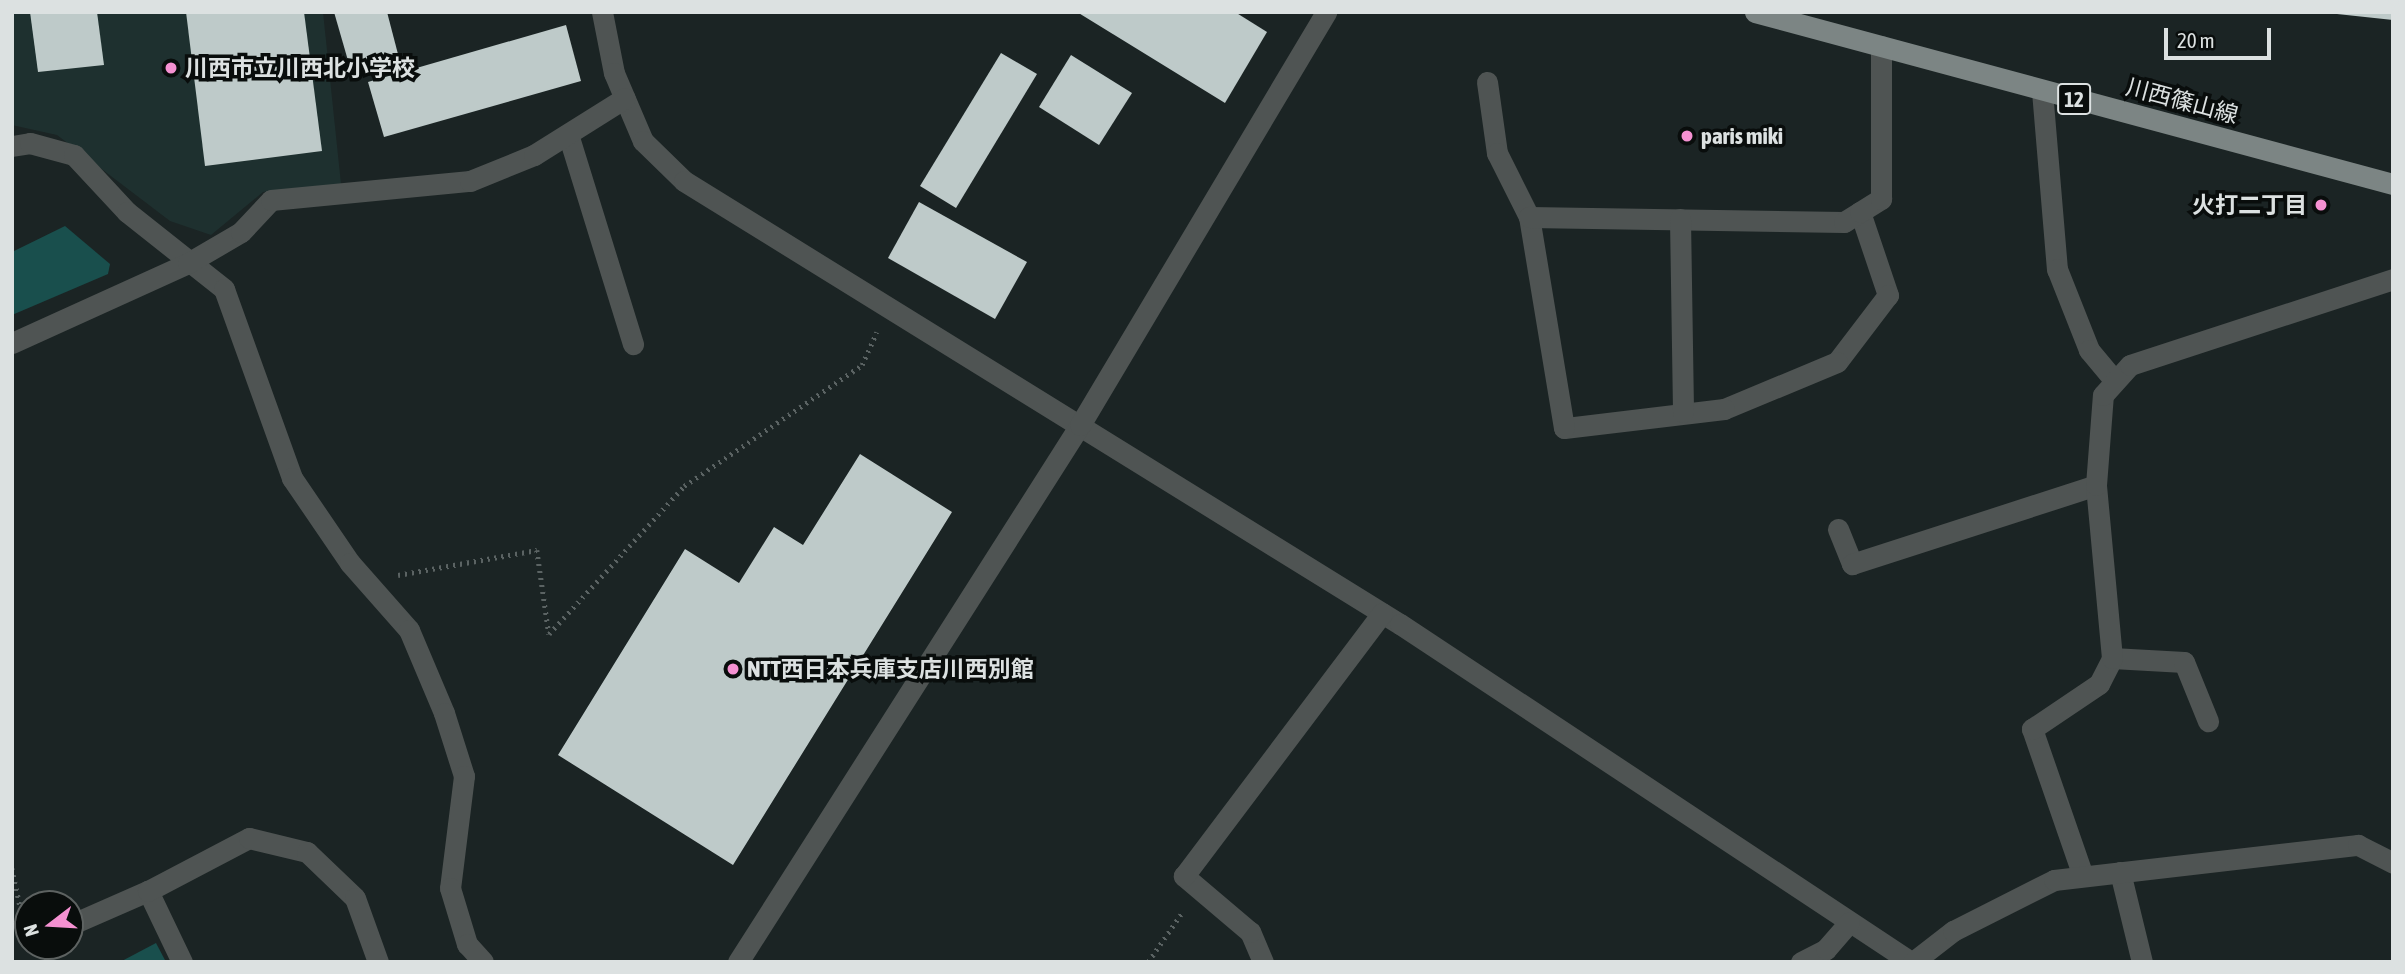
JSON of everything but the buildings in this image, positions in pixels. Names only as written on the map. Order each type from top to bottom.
[{"type":"main road","name":"川西篠山線","points":[[1755,12],[2393,184]]},
{"type":"street","points":[[602,12],[625,98],[643,141],[684,181],[889,305],[1382,613],[1912,962],[1953,931],[2054,880],[2358,845],[2393,863]]},
{"type":"street","points":[[738,962],[1080,425],[1326,12]]},
{"type":"street","points":[[1529,217],[1844,222],[1881,199],[1881,46]]},
{"type":"street","points":[[1487,82],[1497,153],[1529,217],[1564,428],[1724,409],[1837,362],[1888,295],[1860,212]]},
{"type":"street","points":[[2042,91],[2057,269],[2089,350],[2113,380]]},
{"type":"street","points":[[12,344],[188,262],[241,232],[271,200],[470,181],[568,134],[625,98]]},
{"type":"street","points":[[568,134],[632,344]]},
{"type":"street","points":[[12,146],[30,143],[74,155],[127,212],[224,289],[292,478],[366,581],[409,630],[464,776],[450,888],[467,944],[483,962]]},
{"type":"street","points":[[1680,219],[1683,412]]},
{"type":"street","points":[[2083,876],[2032,729],[2099,684],[2112,658],[2096,485],[2103,395],[2113,380],[2130,365],[2393,279]]},
{"type":"street","points":[[1838,529],[1852,564],[2096,485]]},
{"type":"street","points":[[1263,962],[1250,932],[1184,876],[1382,613]]},
{"type":"street","points":[[2112,658],[2184,662],[2208,721]]},
{"type":"street","points":[[84,919],[148,891],[249,838],[307,852],[355,898],[378,962]]},
{"type":"street","points":[[2120,872],[2142,962]]},
{"type":"street","points":[[148,891],[182,962]]},
{"type":"street","points":[[1801,962],[1826,949],[1849,923]]},
{"type":"path","points":[[366,581],[537,550],[549,634],[684,486],[862,365],[889,305]]},
{"type":"path","points":[[12,868],[17,890]]},
{"type":"path","points":[[1148,962],[1199,888]]},
{"type":"shaded area","name":"川西市立川西北小学校","points":[[12,12],[323,12],[341,184],[263,192],[211,235],[170,221],[57,135],[12,125]]},
{"type":"shaded area","points":[[65,226],[110,264],[108,274],[12,315],[12,252]]},
{"type":"shaded area","points":[[156,943],[166,962],[120,962]]},
{"type":"place","name":"川西市立川西北小学校","points":[[171,68]]},
{"type":"place","name":"paris miki","points":[[1687,136]]},
{"type":"place","name":"火打二丁目","points":[[2321,205]]},
{"type":"place","name":"NTT西日本兵庫支店川西別館","points":[[733,669]]}]
